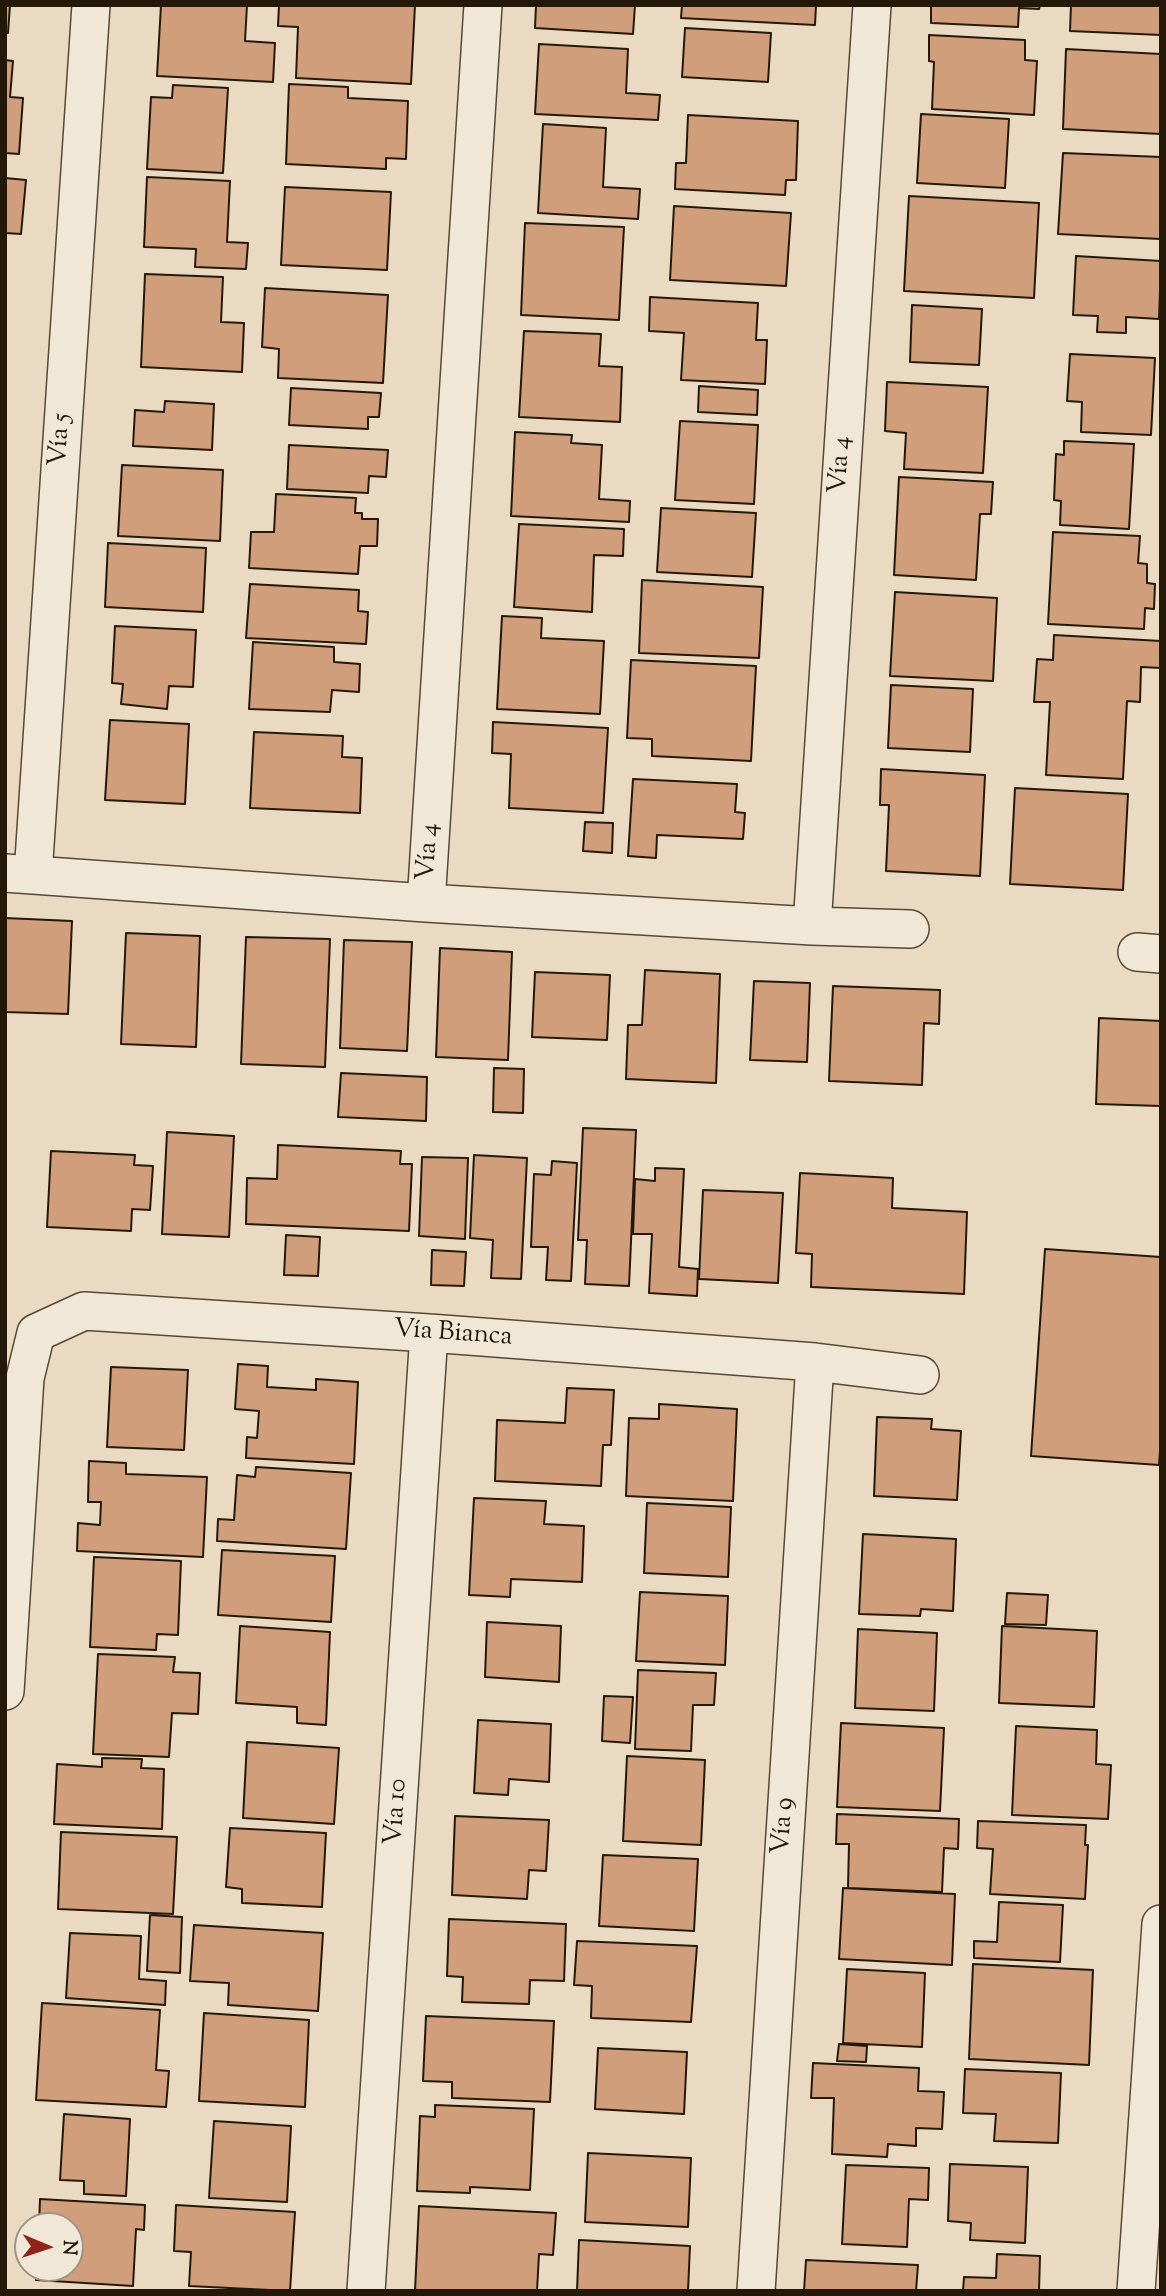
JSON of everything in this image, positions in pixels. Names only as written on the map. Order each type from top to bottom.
[{"type":"street","name":"Vía 5","points":[[91,5],[19,874],[229,888]]},
{"type":"street","name":"Vía 4","points":[[426,903],[483,5]]},
{"type":"street","name":"Vía 4","points":[[812,926],[872,5]]},
{"type":"street","name":"Vía 4","points":[[229,888],[426,903],[812,926],[910,929]]},
{"type":"street","name":"Vía Bianca","points":[[5,1691],[25,1378],[36,1333],[84,1311],[815,1362],[919,1376]]},
{"type":"street","name":"Vía 10","points":[[366,2291],[429,1333]]},
{"type":"street","name":"Vía 9","points":[[756,2291],[815,1362]]},
{"type":"street","points":[[1136,2291],[1161,1924]]},
{"type":"building","points":[[5,5],[10,5],[8,33],[5,33]]},
{"type":"building","points":[[161,5],[247,5],[245,41],[275,43],[273,82],[157,76]]},
{"type":"building","points":[[279,5],[415,5],[411,84],[296,78],[298,27],[278,26]]},
{"type":"building","points":[[536,5],[635,5],[633,34],[535,28]]},
{"type":"building","points":[[682,5],[816,5],[815,25],[681,18]]},
{"type":"building","points":[[931,5],[1040,5],[1039,9],[1019,8],[1018,27],[931,23]]},
{"type":"building","points":[[1071,5],[1161,5],[1161,35],[1070,31]]},
{"type":"building","points":[[685,28],[771,33],[768,82],[682,77]]},
{"type":"building","points":[[929,35],[1025,40],[1025,60],[1037,61],[1034,115],[932,109],[934,62],[929,61]]},
{"type":"building","points":[[539,44],[628,49],[626,93],[660,95],[658,120],[535,114]]},
{"type":"building","points":[[1066,49],[1161,54],[1161,134],[1063,129]]},
{"type":"building","points":[[5,60],[13,61],[10,97],[23,98],[19,154],[5,153]]},
{"type":"building","points":[[289,84],[348,87],[348,98],[408,101],[406,159],[386,158],[386,169],[286,164]]},
{"type":"building","points":[[173,85],[228,88],[223,173],[147,169],[151,97],[172,98]]},
{"type":"building","points":[[921,114],[1009,119],[1005,188],[917,183]]},
{"type":"building","points":[[688,115],[798,121],[796,180],[786,180],[785,195],[675,189],[676,163],[686,163]]},
{"type":"building","points":[[543,124],[606,128],[603,187],[640,189],[638,219],[538,213]]},
{"type":"building","points":[[1063,153],[1161,157],[1161,239],[1058,234]]},
{"type":"building","points":[[147,177],[230,181],[227,242],[248,243],[246,269],[195,267],[196,249],[144,247]]},
{"type":"building","points":[[5,178],[26,180],[21,234],[5,233]]},
{"type":"building","points":[[285,187],[391,192],[387,270],[281,265]]},
{"type":"building","points":[[909,196],[1039,203],[1034,298],[904,291]]},
{"type":"building","points":[[674,206],[791,213],[786,286],[670,280]]},
{"type":"building","points":[[525,223],[624,227],[619,320],[521,315]]},
{"type":"building","points":[[1076,256],[1161,261],[1159,319],[1126,317],[1126,333],[1097,332],[1098,316],[1073,315]]},
{"type":"building","points":[[145,274],[223,277],[221,322],[244,323],[242,372],[141,367]]},
{"type":"building","points":[[265,288],[388,295],[383,383],[278,378],[279,349],[262,347]]},
{"type":"building","points":[[650,297],[758,303],[756,340],[767,340],[765,384],[681,380],[684,333],[649,331]]},
{"type":"building","points":[[912,305],[982,309],[979,365],[910,362]]},
{"type":"building","points":[[524,331],[601,334],[599,366],[622,367],[620,422],[519,417]]},
{"type":"building","points":[[1070,354],[1155,358],[1151,435],[1081,432],[1082,402],[1067,401]]},
{"type":"building","points":[[887,382],[988,387],[983,473],[904,469],[906,433],[885,431]]},
{"type":"building","points":[[699,386],[758,390],[757,415],[698,412]]},
{"type":"building","points":[[291,388],[381,393],[379,417],[368,417],[368,429],[289,425]]},
{"type":"building","points":[[165,401],[214,404],[212,450],[133,446],[135,410],[164,412]]},
{"type":"building","points":[[680,421],[758,425],[754,504],[675,500]]},
{"type":"building","points":[[515,432],[572,435],[571,443],[602,445],[599,499],[630,501],[629,522],[511,516]]},
{"type":"building","points":[[1064,441],[1134,444],[1129,529],[1060,525],[1061,501],[1054,500],[1056,454],[1064,455]]},
{"type":"building","points":[[289,445],[388,450],[386,477],[369,476],[368,493],[287,489]]},
{"type":"building","points":[[122,465],[223,470],[220,541],[118,536]]},
{"type":"building","points":[[899,477],[993,482],[991,514],[980,514],[976,580],[894,575]]},
{"type":"building","points":[[276,494],[356,498],[355,513],[362,513],[362,519],[378,519],[377,546],[360,546],[358,574],[249,568],[251,532],[274,532]]},
{"type":"building","points":[[661,508],[756,513],[752,577],[657,572]]},
{"type":"building","points":[[519,524],[624,529],[623,556],[594,555],[592,612],[514,607]]},
{"type":"building","points":[[1053,532],[1140,536],[1138,563],[1147,564],[1147,583],[1155,584],[1154,609],[1145,608],[1144,629],[1048,624]]},
{"type":"building","points":[[108,543],[206,548],[203,612],[105,607]]},
{"type":"building","points":[[642,580],[763,587],[759,658],[639,653]]},
{"type":"building","points":[[250,584],[359,590],[358,611],[368,612],[366,644],[246,638]]},
{"type":"building","points":[[895,592],[997,598],[993,681],[890,676]]},
{"type":"building","points":[[502,616],[542,618],[541,638],[604,641],[600,714],[497,709]]},
{"type":"building","points":[[115,626],[196,630],[193,687],[169,686],[167,709],[121,704],[123,684],[112,683]]},
{"type":"building","points":[[1054,635],[1161,641],[1161,668],[1141,667],[1140,702],[1127,701],[1123,779],[1046,775],[1050,702],[1034,702],[1037,659],[1053,660]]},
{"type":"building","points":[[253,642],[334,647],[334,662],[360,664],[359,692],[332,690],[330,712],[249,709]]},
{"type":"building","points":[[631,660],[756,666],[751,761],[652,756],[652,739],[627,738]]},
{"type":"building","points":[[891,685],[973,689],[970,752],[888,748]]},
{"type":"building","points":[[110,720],[189,724],[185,804],[105,800]]},
{"type":"building","points":[[493,722],[608,728],[603,813],[509,808],[511,754],[492,753]]},
{"type":"building","points":[[254,732],[343,736],[342,757],[362,758],[360,813],[250,808]]},
{"type":"building","points":[[881,769],[985,775],[980,876],[886,871],[889,805],[880,805]]},
{"type":"building","points":[[633,779],[737,784],[735,812],[745,813],[743,839],[657,835],[656,858],[628,856]]},
{"type":"building","points":[[1015,788],[1128,794],[1123,890],[1010,884]]},
{"type":"building","points":[[585,822],[613,823],[612,853],[583,851]]},
{"type":"building","points":[[5,918],[72,921],[68,1014],[5,1012]]},
{"type":"building","points":[[126,933],[200,936],[196,1047],[121,1044]]},
{"type":"building","points":[[246,937],[330,939],[325,1067],[241,1064]]},
{"type":"building","points":[[344,940],[412,942],[407,1051],[340,1048]]},
{"type":"building","points":[[440,948],[512,952],[508,1060],[436,1057]]},
{"type":"building","points":[[645,970],[720,974],[716,1083],[626,1079],[628,1025],[642,1025]]},
{"type":"building","points":[[535,972],[610,975],[607,1040],[532,1037]]},
{"type":"building","points":[[754,981],[810,983],[807,1062],[750,1060]]},
{"type":"building","points":[[833,986],[940,990],[939,1024],[924,1023],[922,1085],[829,1081]]},
{"type":"building","points":[[1099,1018],[1161,1021],[1161,1106],[1096,1104]]},
{"type":"building","points":[[494,1068],[524,1069],[523,1113],[493,1112]]},
{"type":"building","points":[[341,1073],[427,1077],[426,1121],[338,1117]]},
{"type":"building","points":[[583,1128],[636,1130],[629,1286],[585,1284],[587,1240],[578,1240]]},
{"type":"building","points":[[167,1132],[234,1136],[229,1237],[162,1234]]},
{"type":"building","points":[[278,1145],[401,1151],[400,1164],[412,1164],[409,1231],[246,1224],[247,1178],[277,1179]]},
{"type":"building","points":[[51,1151],[135,1155],[134,1165],[153,1166],[150,1210],[132,1209],[131,1231],[47,1227]]},
{"type":"building","points":[[474,1155],[527,1158],[521,1279],[491,1278],[493,1240],[470,1238]]},
{"type":"building","points":[[422,1157],[468,1158],[465,1239],[419,1236]]},
{"type":"building","points":[[552,1161],[577,1163],[571,1281],[546,1280],[548,1247],[531,1247],[534,1174],[551,1175]]},
{"type":"building","points":[[655,1168],[684,1169],[679,1267],[698,1269],[697,1296],[649,1293],[652,1234],[633,1234],[635,1179],[655,1181]]},
{"type":"building","points":[[800,1173],[893,1178],[892,1208],[967,1212],[964,1294],[811,1287],[812,1254],[796,1253]]},
{"type":"building","points":[[703,1190],[783,1193],[778,1283],[699,1279]]},
{"type":"building","points":[[286,1235],[320,1237],[318,1276],[284,1275]]},
{"type":"building","points":[[1045,1249],[1161,1257],[1159,1465],[1031,1456]]},
{"type":"building","points":[[432,1250],[466,1252],[464,1286],[431,1285]]},
{"type":"building","points":[[238,1364],[268,1366],[267,1387],[316,1390],[316,1379],[358,1382],[354,1464],[246,1458],[247,1437],[257,1438],[259,1411],[235,1409]]},
{"type":"building","points":[[111,1367],[188,1370],[184,1450],[107,1447]]},
{"type":"building","points":[[567,1388],[614,1390],[611,1445],[603,1445],[601,1486],[495,1481],[497,1420],[565,1423]]},
{"type":"building","points":[[659,1404],[737,1409],[733,1501],[626,1496],[629,1418],[659,1419]]},
{"type":"building","points":[[877,1417],[932,1419],[931,1429],[961,1431],[957,1500],[874,1496]]},
{"type":"building","points":[[89,1461],[126,1463],[126,1474],[207,1477],[203,1557],[77,1551],[78,1523],[100,1525],[101,1502],[88,1502]]},
{"type":"building","points":[[256,1467],[351,1473],[346,1549],[217,1541],[218,1519],[234,1520],[237,1475],[255,1477]]},
{"type":"building","points":[[474,1498],[546,1501],[544,1524],[584,1526],[582,1582],[511,1579],[510,1597],[469,1595]]},
{"type":"building","points":[[647,1503],[731,1507],[728,1577],[644,1573]]},
{"type":"building","points":[[863,1534],[956,1539],[953,1611],[921,1609],[920,1616],[859,1614]]},
{"type":"building","points":[[222,1550],[335,1556],[331,1622],[218,1615]]},
{"type":"building","points":[[94,1557],[181,1561],[178,1635],[157,1634],[156,1650],[90,1647]]},
{"type":"building","points":[[640,1592],[728,1596],[725,1665],[636,1661]]},
{"type":"building","points":[[1007,1593],[1048,1595],[1046,1625],[1005,1624]]},
{"type":"building","points":[[487,1622],[561,1626],[559,1682],[485,1677]]},
{"type":"building","points":[[240,1626],[330,1632],[326,1725],[297,1723],[297,1707],[236,1703]]},
{"type":"building","points":[[1002,1626],[1097,1631],[1094,1707],[999,1703]]},
{"type":"building","points":[[858,1629],[937,1633],[934,1711],[855,1708]]},
{"type":"building","points":[[98,1654],[175,1657],[173,1672],[200,1673],[198,1714],[172,1713],[169,1757],[93,1754]]},
{"type":"building","points":[[638,1670],[716,1673],[714,1705],[693,1705],[691,1751],[635,1749]]},
{"type":"building","points":[[604,1696],[633,1697],[630,1743],[602,1741]]},
{"type":"building","points":[[478,1720],[551,1724],[549,1782],[509,1779],[508,1795],[474,1793]]},
{"type":"building","points":[[841,1723],[944,1728],[940,1811],[837,1807]]},
{"type":"building","points":[[1016,1726],[1097,1730],[1096,1764],[1111,1765],[1108,1819],[1012,1815]]},
{"type":"building","points":[[247,1742],[339,1748],[334,1824],[243,1818]]},
{"type":"building","points":[[627,1756],[705,1760],[701,1845],[623,1841]]},
{"type":"building","points":[[102,1758],[142,1759],[141,1768],[164,1769],[162,1829],[54,1824],[57,1764],[102,1767]]},
{"type":"building","points":[[837,1814],[959,1819],[958,1849],[944,1848],[942,1892],[848,1888],[849,1844],[836,1844]]},
{"type":"building","points":[[455,1816],[549,1820],[546,1871],[529,1870],[527,1899],[452,1895]]},
{"type":"building","points":[[978,1821],[1086,1825],[1085,1845],[1088,1845],[1085,1899],[990,1894],[993,1849],[977,1848]]},
{"type":"building","points":[[230,1828],[326,1833],[322,1907],[242,1903],[242,1889],[226,1887]]},
{"type":"building","points":[[61,1832],[177,1837],[173,1914],[58,1909]]},
{"type":"building","points":[[603,1855],[698,1859],[694,1931],[599,1926]]},
{"type":"building","points":[[843,1888],[955,1894],[952,1965],[839,1959]]},
{"type":"building","points":[[999,1902],[1063,1905],[1060,1962],[974,1958],[974,1941],[997,1942]]},
{"type":"building","points":[[150,1915],[182,1917],[180,1973],[147,1971]]},
{"type":"building","points":[[449,1919],[566,1924],[564,1981],[530,1980],[529,2004],[462,2002],[463,1977],[447,1976]]},
{"type":"building","points":[[194,1925],[323,1933],[318,2011],[228,2005],[229,1983],[190,1981]]},
{"type":"building","points":[[70,1933],[141,1936],[139,1979],[166,1981],[165,2005],[66,1998]]},
{"type":"building","points":[[577,1941],[697,1946],[691,2022],[591,2018],[592,1986],[574,1985]]},
{"type":"building","points":[[973,1964],[1093,1970],[1089,2065],[969,2059]]},
{"type":"building","points":[[847,1969],[925,1973],[922,2047],[843,2043]]},
{"type":"building","points":[[42,2003],[160,2010],[156,2070],[169,2071],[166,2107],[36,2100]]},
{"type":"building","points":[[204,2013],[309,2020],[305,2107],[199,2101]]},
{"type":"building","points":[[426,2016],[554,2021],[550,2102],[452,2098],[452,2082],[423,2081]]},
{"type":"building","points":[[839,2044],[867,2046],[866,2062],[837,2061]]},
{"type":"building","points":[[598,2048],[687,2052],[684,2114],[595,2109]]},
{"type":"building","points":[[813,2063],[919,2068],[918,2091],[944,2092],[942,2129],[916,2128],[916,2146],[888,2144],[887,2157],[832,2154],[834,2098],[811,2098]]},
{"type":"building","points":[[965,2069],[1061,2073],[1058,2143],[994,2141],[996,2114],[963,2113]]},
{"type":"building","points":[[435,2105],[534,2109],[530,2190],[470,2187],[470,2193],[417,2191],[420,2116],[435,2117]]},
{"type":"building","points":[[64,2114],[130,2119],[126,2196],[84,2194],[84,2181],[60,2180]]},
{"type":"building","points":[[214,2121],[291,2126],[287,2202],[209,2198]]},
{"type":"building","points":[[588,2153],[691,2158],[688,2227],[585,2222]]},
{"type":"building","points":[[950,2164],[1028,2167],[1025,2243],[970,2240],[971,2223],[948,2221]]},
{"type":"building","points":[[846,2165],[929,2168],[928,2200],[909,2199],[907,2247],[842,2244]]},
{"type":"building","points":[[40,2199],[145,2205],[144,2230],[136,2229],[133,2286],[68,2282],[84,2282],[84,2212],[40,2212]]},
{"type":"building","points":[[176,2205],[295,2212],[290,2291],[189,2286],[191,2252],[174,2251]]},
{"type":"building","points":[[419,2206],[556,2213],[553,2255],[539,2254],[537,2291],[415,2291]]},
{"type":"building","points":[[579,2240],[690,2246],[688,2291],[577,2291]]},
{"type":"building","points":[[997,2254],[1040,2256],[1039,2291],[963,2291],[964,2277],[996,2278]]},
{"type":"building","points":[[806,2260],[918,2265],[916,2291],[804,2291]]}]
